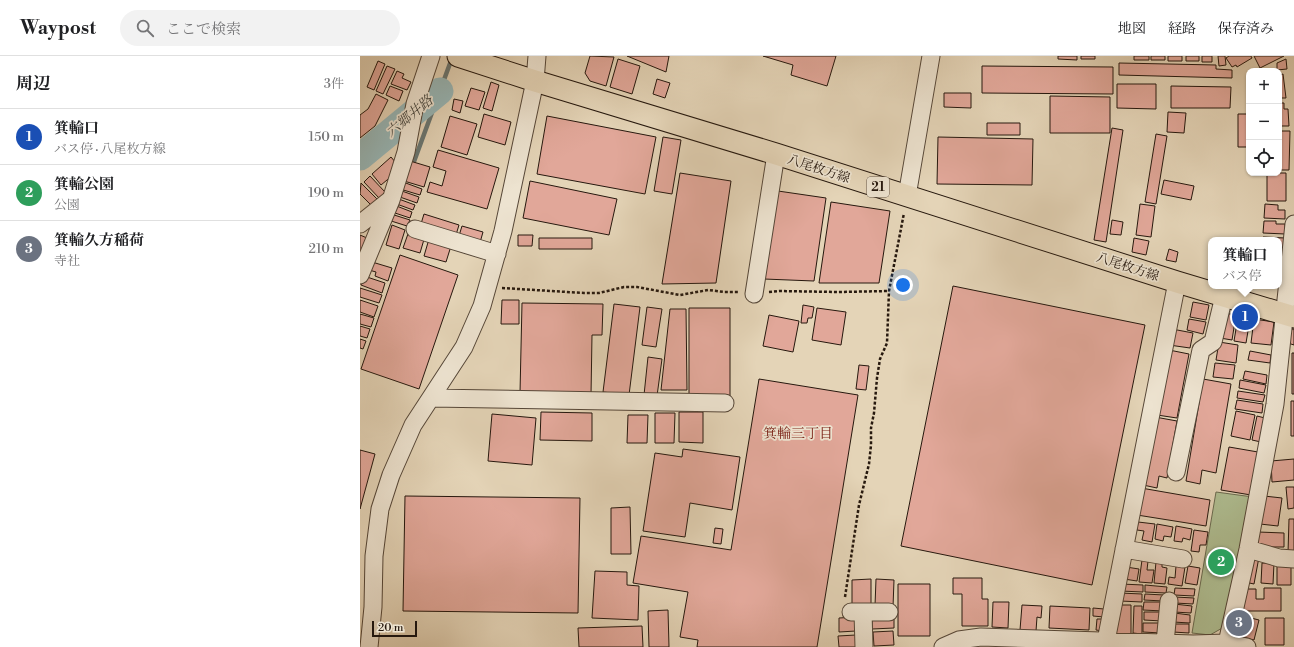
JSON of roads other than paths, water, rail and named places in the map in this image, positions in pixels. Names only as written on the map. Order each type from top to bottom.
[{"type":"main road","name":"八尾枚方線","points":[[460,56],[535,81],[776,154],[1177,282],[1289,316]]},
{"type":"street","points":[[360,275],[391,200],[406,152],[414,104],[431,56]]},
{"type":"street","points":[[369,647],[373,607],[374,556],[380,509],[391,475],[413,425],[464,347],[482,306],[503,231],[535,81],[537,56]]},
{"type":"street","points":[[907,196],[931,56]]},
{"type":"street","points":[[754,294],[776,154]]},
{"type":"street","points":[[360,224],[391,200]]},
{"type":"street","points":[[1227,643],[1248,549],[1275,404],[1289,316],[1294,224]]},
{"type":"street","points":[[415,229],[497,254]]},
{"type":"street","points":[[1106,641],[1177,282]]},
{"type":"street","points":[[1176,472],[1202,350],[1213,342],[1224,296]]},
{"type":"street","points":[[431,398],[725,403]]},
{"type":"street","points":[[1124,549],[1183,559]]},
{"type":"street","points":[[1248,549],[1279,558],[1294,559]]},
{"type":"street","points":[[1165,643],[1169,601]]},
{"type":"street","points":[[864,647],[857,612],[889,612]]},
{"type":"street","points":[[943,647],[959,640],[981,637],[1193,645],[1227,643],[1247,647]]},
{"type":"waterway","points":[[412,167],[452,58]]},
{"type":"waterway","name":"六郷井路","points":[[360,157],[440,91]]},
{"type":"place","name":"箕輪口","points":[[1245,317]]},
{"type":"place","name":"箕輪公園","points":[[1221,562]]},
{"type":"place","name":"箕輪久方稲荷","points":[[1239,623]]},
{"type":"district","name":"箕輪三丁目","points":[[798,433]]}]
